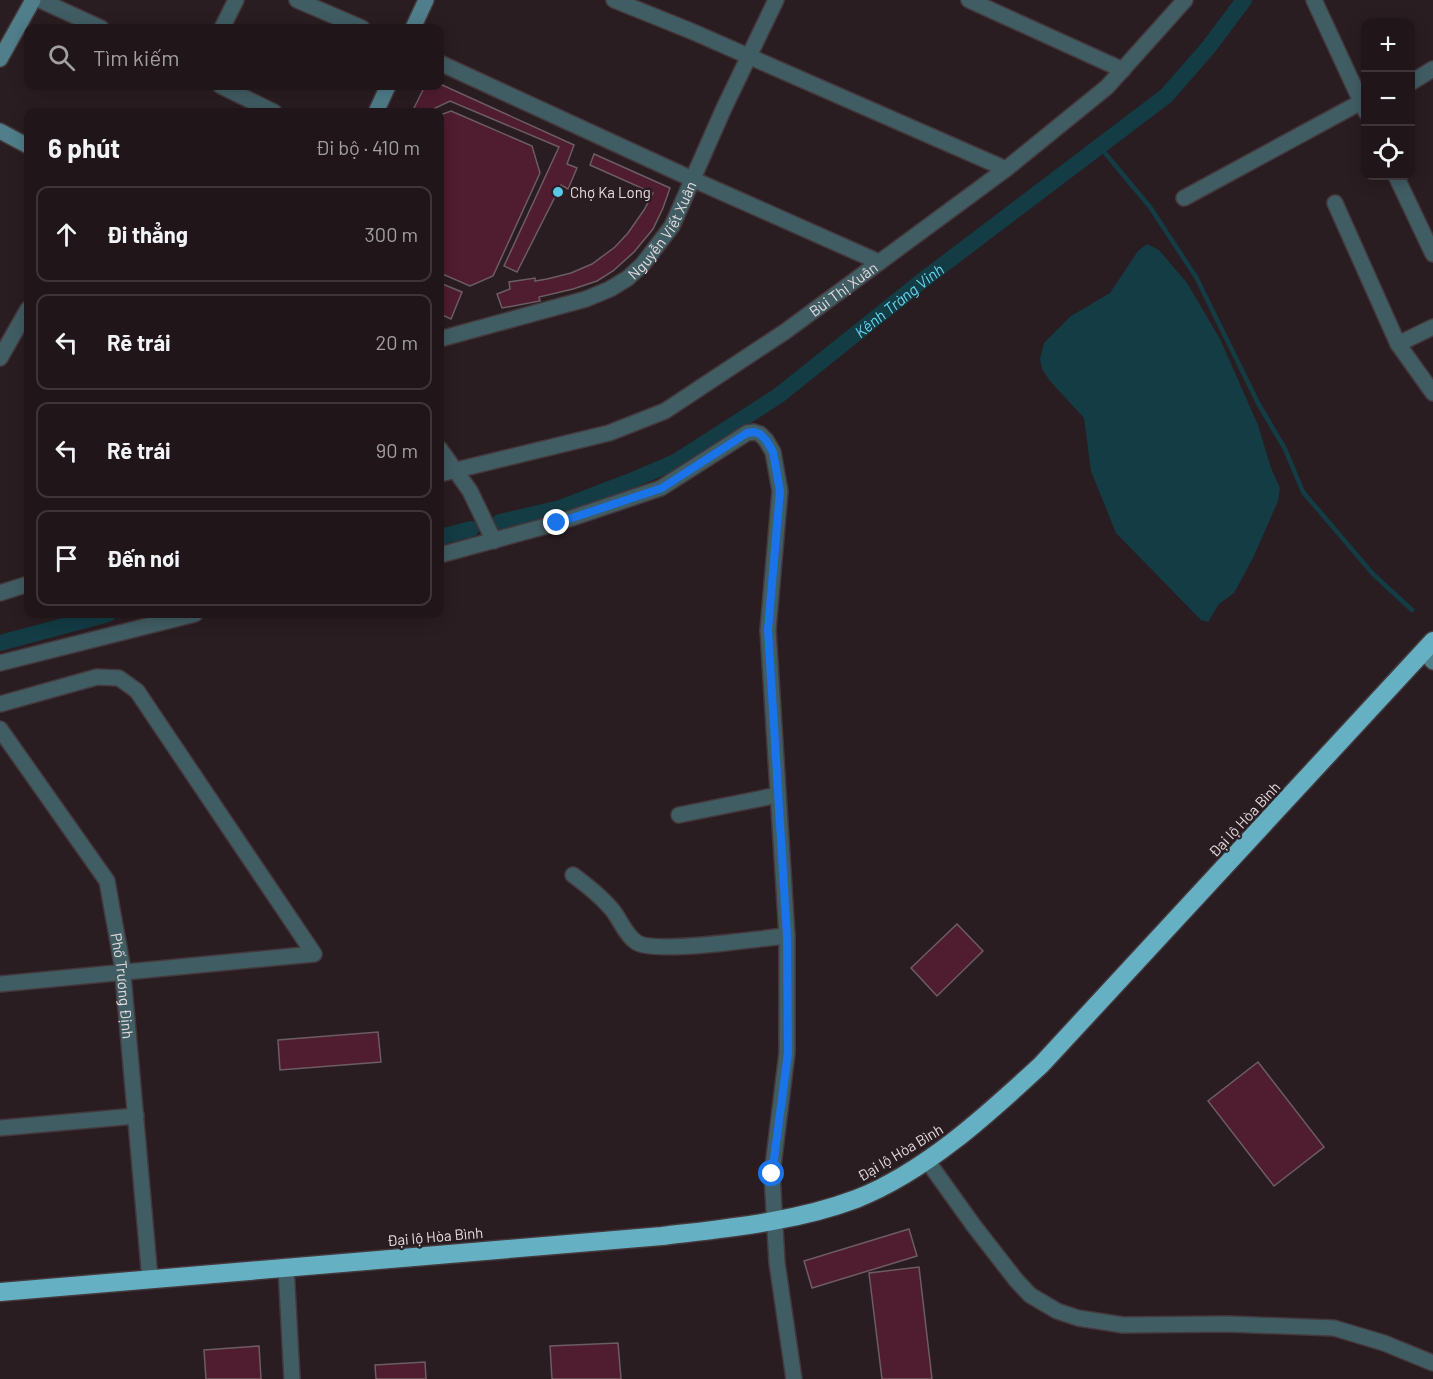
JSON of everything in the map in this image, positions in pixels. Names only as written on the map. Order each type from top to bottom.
[{"type":"highway","name":"Đại lộ Hòa Bình","points":[[0,1292],[662,1236],[773,1219],[831,1207],[858,1198],[927,1159],[986,1115],[1041,1065],[1430,652]]},
{"type":"street","points":[[0,59],[33,0]]},
{"type":"street","points":[[40,0],[92,24]]},
{"type":"street","points":[[224,24],[236,0]]},
{"type":"street","points":[[297,0],[353,24]]},
{"type":"street","points":[[415,24],[426,0]]},
{"type":"street","points":[[614,0],[1006,169]]},
{"type":"street","name":"Nguyễn Viết Xuân","points":[[444,338],[586,299],[628,278],[643,264],[672,226],[776,0]]},
{"type":"street","points":[[969,0],[1123,70]]},
{"type":"street","name":"Bùi Thị Xuân","points":[[444,473],[609,433],[666,411],[786,331],[1006,169],[1107,87],[1185,0]]},
{"type":"street","points":[[1314,0],[1361,102]]},
{"type":"street","points":[[444,65],[879,262]]},
{"type":"street","points":[[1415,80],[1433,69]]},
{"type":"street","points":[[229,90],[266,108]]},
{"type":"street","points":[[378,108],[386,90]]},
{"type":"street","points":[[1184,198],[1361,110]]},
{"type":"street","points":[[0,131],[24,144]]},
{"type":"street","points":[[1397,180],[1433,254]]},
{"type":"street","points":[[1335,202],[1398,345],[1433,393]]},
{"type":"street","points":[[0,358],[24,316]]},
{"type":"street","points":[[1398,345],[1433,327]]},
{"type":"street","points":[[444,554],[588,513],[662,488],[741,436],[754,432],[760,434],[773,452],[780,491],[768,630],[787,936],[788,1053],[772,1174],[773,1219],[794,1379]]},
{"type":"street","points":[[444,454],[483,515],[494,541]]},
{"type":"street","points":[[0,593],[24,585]]},
{"type":"street","points":[[0,663],[179,618]]},
{"type":"street","points":[[0,704],[97,677],[119,678],[137,691],[314,954],[0,984]]},
{"type":"street","name":"Phố Trương Định","points":[[0,729],[107,881],[123,972],[150,1279]]},
{"type":"street","points":[[679,815],[778,795]]},
{"type":"street","points":[[573,875],[614,911],[631,938],[644,946],[678,946],[787,936]]},
{"type":"street","points":[[0,1128],[136,1116]]},
{"type":"street","points":[[927,1159],[974,1226],[1016,1280],[1030,1295],[1057,1311],[1078,1318],[1124,1325],[1228,1324],[1334,1328],[1384,1343],[1433,1363]]},
{"type":"street","points":[[286,1267],[292,1379]]},
{"type":"water","points":[[1147,244],[1159,250],[1187,283],[1220,339],[1258,425],[1271,468],[1280,488],[1278,501],[1253,558],[1234,593],[1219,604],[1208,622],[1201,620],[1116,533],[1091,471],[1084,418],[1050,381],[1042,369],[1040,359],[1044,343],[1071,316],[1110,293],[1138,251]]},
{"type":"building","points":[[444,86],[574,145],[567,164],[577,168],[568,189],[561,185],[517,272],[504,266],[559,147],[450,101],[435,108],[414,108],[423,90],[444,90]]},
{"type":"building","points":[[451,111],[532,146],[540,173],[493,276],[470,286],[444,275],[444,114]]},
{"type":"building","points":[[594,154],[670,188],[653,229],[634,252],[613,271],[597,281],[539,297],[540,301],[502,308],[497,294],[510,289],[509,282],[535,278],[535,281],[547,279],[571,273],[592,264],[615,247],[644,210],[653,193],[590,165]]},
{"type":"building","points":[[444,285],[462,292],[451,319],[444,316]]},
{"type":"building","points":[[957,924],[983,951],[937,996],[911,968]]},
{"type":"building","points":[[378,1032],[381,1062],[280,1070],[278,1040]]},
{"type":"building","points":[[1258,1062],[1324,1147],[1274,1186],[1208,1101]]},
{"type":"building","points":[[909,1229],[917,1256],[812,1288],[804,1261]]},
{"type":"building","points":[[919,1267],[932,1379],[882,1379],[869,1273]]},
{"type":"building","points":[[618,1343],[621,1379],[552,1379],[550,1346]]},
{"type":"building","points":[[259,1346],[261,1379],[206,1379],[204,1350]]},
{"type":"building","points":[[425,1362],[426,1379],[376,1379],[375,1365]]},
{"type":"waterway","name":"Kênh Tràng Vinh","points":[[500,522],[560,508],[677,461],[778,396],[923,280],[1166,96],[1208,48],[1244,0]]},
{"type":"waterway","points":[[1100,147],[1150,207],[1196,277],[1258,403],[1285,449],[1303,492],[1373,574],[1412,610]]},
{"type":"waterway","name":"Kênh Tràng Vinh","points":[[444,536],[471,529]]},
{"type":"waterway","name":"Kênh Tràng Vinh","points":[[0,643],[93,618]]},
{"type":"place","name":"Chợ Ka Long","points":[[558,192]]},
{"type":"route","points":[[557,523],[662,488],[747,433],[760,434],[773,452],[780,491],[768,630],[787,936],[788,1053],[772,1174]]}]
